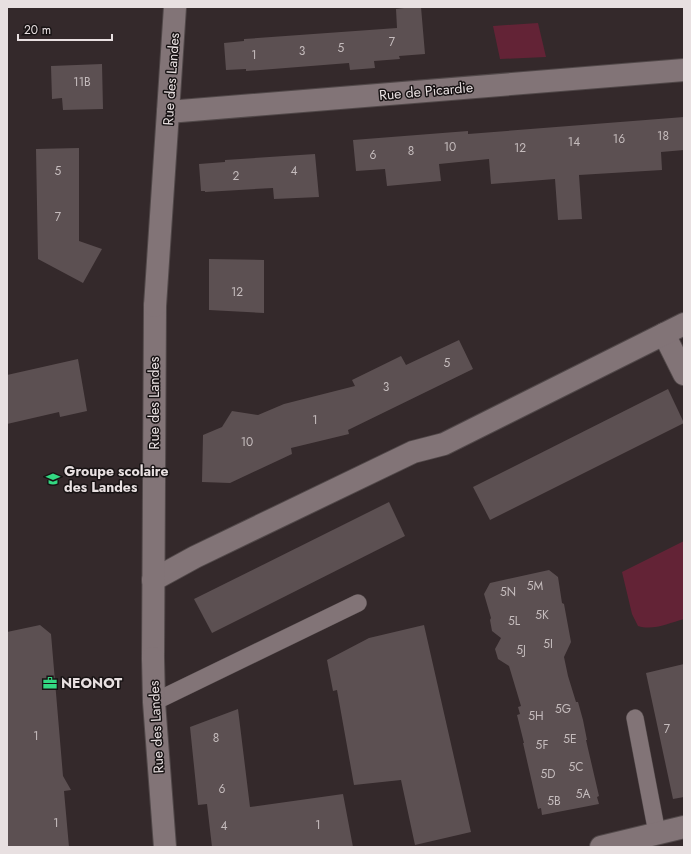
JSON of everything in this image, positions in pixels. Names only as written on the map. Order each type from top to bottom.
[{"type":"street","name":"Rue des Landes","points":[[165,847],[154,702],[153,658],[155,306],[175,7]]},
{"type":"street","name":"Rue de Picardie","points":[[168,112],[684,70]]},
{"type":"street","points":[[153,580],[195,557],[413,452],[444,444],[684,324]]},
{"type":"street","points":[[664,334],[684,374]]},
{"type":"street","points":[[601,847],[684,827]]},
{"type":"lane","points":[[154,702],[358,603]]},
{"type":"lane","points":[[634,718],[657,833]]},
{"type":"shaded area","points":[[538,23],[546,57],[500,59],[493,26]]},
{"type":"shaded area","points":[[684,541],[684,619],[649,628],[638,626],[632,614],[622,572]]},
{"type":"building","points":[[421,7],[425,54],[399,56],[400,59],[374,61],[375,68],[350,70],[349,63],[246,71],[246,69],[226,70],[224,43],[244,41],[244,39],[397,28],[396,9]]},
{"type":"building","points":[[102,64],[103,109],[63,110],[62,98],[52,99],[51,66]]},
{"type":"building","points":[[684,117],[684,150],[661,152],[662,170],[579,175],[582,219],[558,220],[555,179],[491,184],[489,159],[439,164],[441,181],[387,186],[385,169],[356,171],[353,140],[468,131],[468,134]]},
{"type":"building","points":[[79,148],[79,241],[102,249],[83,283],[38,259],[36,149]]},
{"type":"building","points":[[315,154],[319,197],[274,199],[273,188],[201,191],[199,164],[225,162],[225,160]]},
{"type":"building","points":[[209,259],[264,260],[264,313],[209,310]]},
{"type":"building","points":[[459,340],[473,369],[348,430],[349,434],[291,448],[292,454],[230,483],[202,482],[203,435],[222,427],[232,411],[258,415],[284,404],[355,386],[352,380],[401,356],[406,365]]},
{"type":"building","points":[[78,359],[87,411],[60,417],[59,412],[7,424],[7,375]]},
{"type":"building","points":[[668,389],[684,423],[490,520],[473,487]]},
{"type":"building","points":[[389,502],[405,536],[212,633],[194,599]]},
{"type":"building","points":[[549,570],[558,577],[562,603],[564,604],[571,642],[564,657],[568,676],[583,720],[599,796],[597,797],[599,804],[542,815],[541,808],[538,809],[517,715],[520,714],[518,707],[521,706],[509,666],[498,659],[495,649],[501,638],[492,631],[491,618],[484,594],[490,583]]},
{"type":"building","points":[[40,625],[51,634],[63,776],[71,790],[64,791],[69,847],[7,847],[7,632]]},
{"type":"building","points":[[424,625],[471,832],[415,845],[401,780],[354,785],[337,690],[333,691],[327,660],[369,638]]},
{"type":"building","points":[[684,664],[684,797],[673,799],[646,673]]},
{"type":"building","points":[[238,709],[250,807],[343,794],[353,847],[212,847],[207,804],[198,805],[190,727]]},
{"type":"place","name":"Groupe scolaire des Landes","points":[[53,479]]},
{"type":"place","name":"NEONOT","points":[[50,683]]}]
